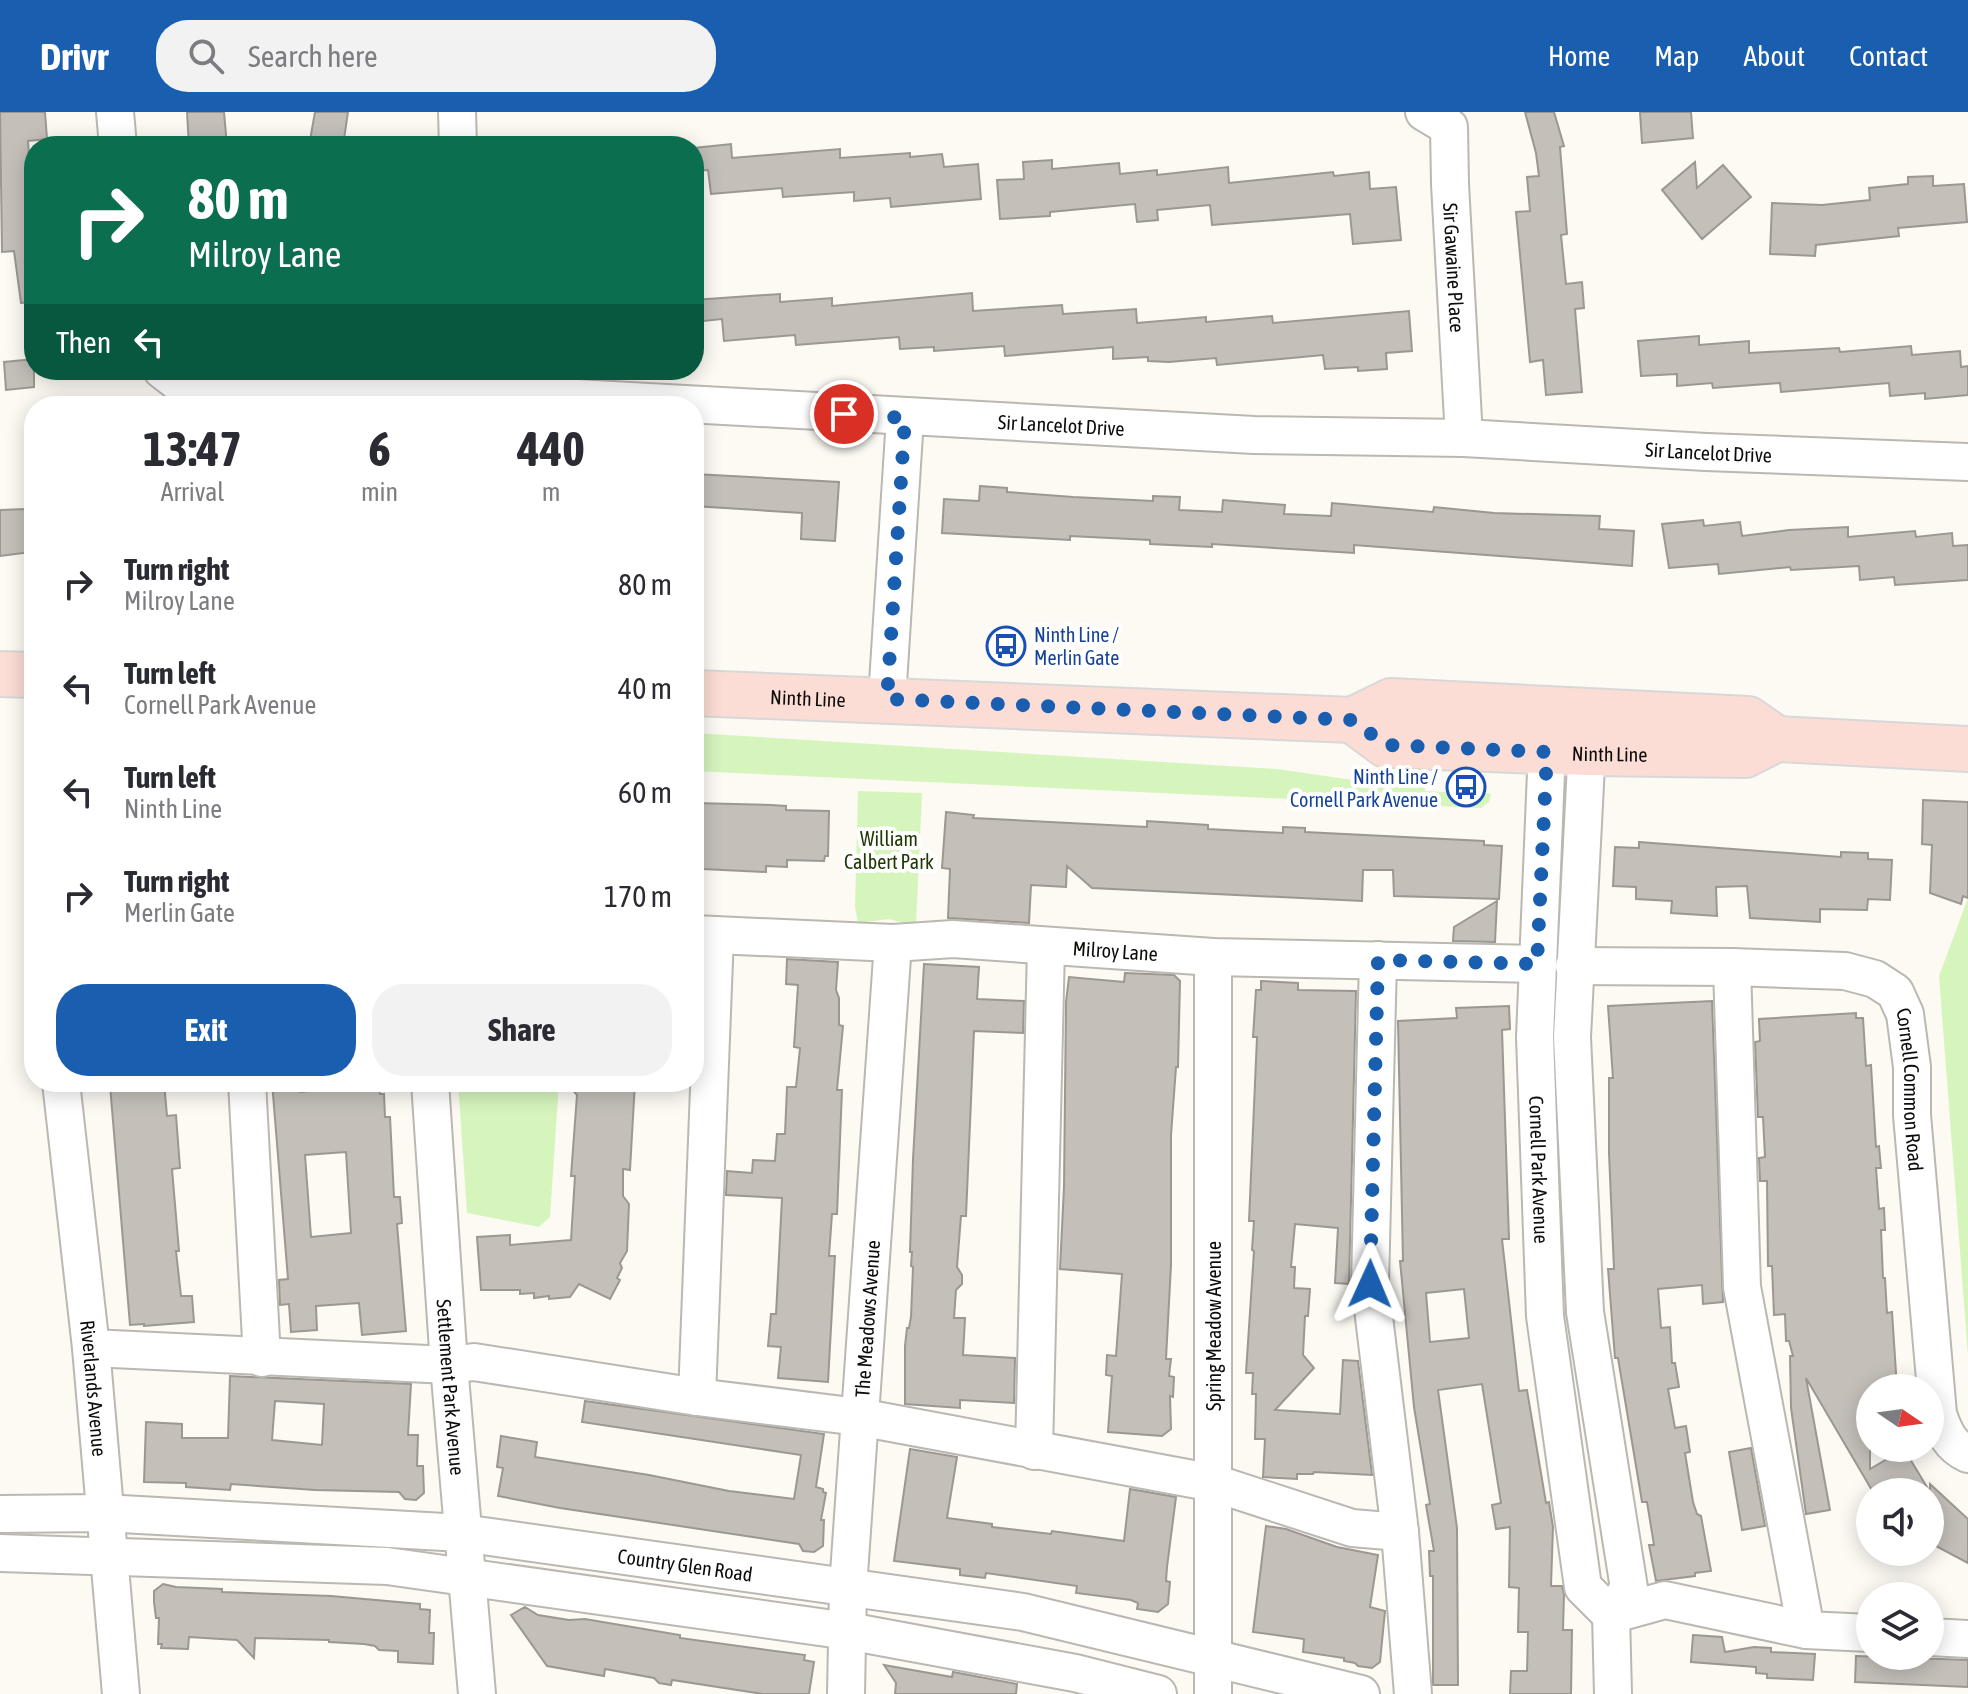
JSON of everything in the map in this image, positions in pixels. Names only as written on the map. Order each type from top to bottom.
[{"type":"main road","points":[[0,674],[24,675]]},
{"type":"main road","name":"Ninth Line","points":[[704,693],[1352,720],[1391,701],[1568,732],[1748,719],[1777,739],[1968,749]]},
{"type":"street","points":[[115,112],[117,136]]},
{"type":"street","points":[[457,112],[458,136]]},
{"type":"street","name":"Sir Gawaine Place","points":[[1424,112],[1449,127],[1464,438]]},
{"type":"street","name":"Sir Lancelot Drive","points":[[175,380],[184,387],[471,381],[647,396]]},
{"type":"street","name":"Sir Lancelot Drive","points":[[704,401],[905,418],[1254,435],[1464,438],[1706,452],[1968,462]]},
{"type":"street","points":[[887,699],[905,418]]},
{"type":"street","name":"Cornell Park Avenue","points":[[1568,732],[1537,964],[1535,1037],[1545,1316],[1583,1587],[1611,1615]]},
{"type":"street","name":"Cornell Park Avenue","points":[[1568,732],[1574,966],[1572,1037],[1585,1312],[1629,1588],[1611,1615],[1613,1694]]},
{"type":"street","name":"Milroy Lane","points":[[704,935],[893,943],[953,939],[1213,957],[1537,964]]},
{"type":"street","name":"The Meadows Avenue","points":[[846,1694],[848,1588],[893,943]]},
{"type":"street","points":[[1034,1451],[1046,947]]},
{"type":"street","name":"Spring Meadow Avenue","points":[[1213,957],[1213,1694]]},
{"type":"street","points":[[1378,960],[1370,1284],[1400,1532],[1413,1694]]},
{"type":"street","name":"Cornell Common Road","points":[[1574,966],[1845,971],[1875,979],[1895,992],[1905,1014],[1912,1067],[1912,1115],[1938,1414],[1945,1435],[1960,1451],[1968,1454]]},
{"type":"street","points":[[1732,967],[1742,1287],[1806,1630]]},
{"type":"street","name":"Riverlands Avenue","points":[[62,1092],[91,1348],[121,1694]]},
{"type":"street","points":[[248,1092],[262,1358]]},
{"type":"street","name":"Settlement Park Avenue","points":[[431,1092],[449,1365],[477,1694]]},
{"type":"street","points":[[697,1397],[702,1092]]},
{"type":"street","points":[[91,1348],[449,1365],[474,1362],[697,1397],[859,1417],[1214,1483],[1352,1528],[1400,1532]]},
{"type":"street","name":"Country Glen Road","points":[[0,1514],[104,1513],[462,1533],[1023,1612],[1361,1694]]},
{"type":"street","points":[[0,1553],[387,1566],[848,1631],[1075,1673],[1158,1694]]},
{"type":"street","points":[[1611,1615],[1665,1600],[1806,1630],[1856,1632]]},
{"type":"street","points":[[1944,1638],[1968,1639]]},
{"type":"green space","points":[[704,734],[1277,769],[1360,781],[1425,782],[1425,791],[1462,793],[1463,788],[1491,794],[1489,802],[1481,808],[704,771]]},
{"type":"green space","name":"William Calbert Park","points":[[858,791],[922,793],[916,926],[889,919],[858,923],[855,907]]},
{"type":"green space","points":[[1968,898],[1968,1356],[1939,976]]},
{"type":"green space","points":[[459,1092],[558,1092],[550,1217],[539,1227],[467,1213]]},
{"type":"building","points":[[0,112],[45,112],[47,136],[24,136],[24,303],[21,303],[14,251],[2,252]]},
{"type":"building","points":[[187,112],[224,112],[226,136],[188,136]]},
{"type":"building","points":[[315,112],[348,112],[344,136],[311,136]]},
{"type":"building","points":[[1525,112],[1554,112],[1564,146],[1560,147],[1567,234],[1561,235],[1566,284],[1582,282],[1584,308],[1575,309],[1582,392],[1546,395],[1543,360],[1530,362],[1516,212],[1530,211],[1527,177],[1539,176]]},
{"type":"building","points":[[1640,112],[1691,112],[1693,138],[1642,143]]},
{"type":"building","points":[[731,144],[732,158],[840,149],[840,158],[942,154],[944,167],[978,164],[981,199],[891,207],[890,198],[854,201],[854,192],[783,197],[782,188],[711,194],[708,170],[704,170],[704,147]]},
{"type":"building","points":[[1052,160],[1052,169],[1119,163],[1120,174],[1157,170],[1157,175],[1228,167],[1229,183],[1333,172],[1334,176],[1369,172],[1370,189],[1396,187],[1401,240],[1353,244],[1350,214],[1212,225],[1210,205],[1157,210],[1158,220],[1137,222],[1135,204],[1050,212],[1050,216],[1000,219],[997,180],[1024,179],[1023,162]]},
{"type":"building","points":[[1695,162],[1697,188],[1723,165],[1751,197],[1702,239],[1662,190]]},
{"type":"building","points":[[1933,176],[1933,186],[1964,184],[1967,222],[1898,228],[1899,236],[1816,245],[1815,256],[1770,254],[1772,203],[1822,205],[1870,200],[1869,188],[1908,184],[1908,177]]},
{"type":"building","points":[[972,293],[973,311],[1062,305],[1063,314],[1136,309],[1137,323],[1206,317],[1206,322],[1272,316],[1273,323],[1409,311],[1412,351],[1386,353],[1387,369],[1358,371],[1358,367],[1325,369],[1323,355],[1217,365],[1216,358],[1169,362],[1148,361],[1148,357],[1113,359],[1113,347],[1005,356],[1004,346],[934,351],[934,347],[900,349],[899,337],[796,345],[795,335],[724,341],[722,319],[704,321],[704,299],[780,294],[780,302],[832,298],[832,306]]},
{"type":"building","points":[[1699,336],[1699,345],[1749,341],[1749,353],[1839,348],[1840,352],[1911,346],[1912,355],[1960,351],[1961,367],[1968,366],[1968,395],[1925,399],[1925,393],[1890,396],[1889,383],[1781,392],[1780,383],[1713,388],[1712,383],[1677,386],[1677,374],[1641,376],[1638,341]]},
{"type":"building","points":[[24,360],[24,380],[34,380],[34,387],[6,390],[4,362]]},
{"type":"building","points":[[704,475],[839,482],[835,541],[801,539],[802,513],[704,507]]},
{"type":"building","points":[[980,486],[1007,488],[1007,492],[1073,497],[1153,501],[1153,496],[1180,497],[1179,510],[1222,512],[1223,500],[1285,505],[1284,514],[1331,516],[1332,503],[1433,512],[1434,507],[1494,513],[1600,516],[1599,529],[1634,531],[1632,566],[1354,545],[1354,553],[1212,544],[1212,547],[1150,544],[1150,540],[1070,536],[1070,540],[942,533],[944,499],[979,501]]},
{"type":"building","points":[[24,509],[24,553],[0,556],[0,510]]},
{"type":"building","points":[[1703,520],[1704,526],[1740,522],[1742,536],[1848,527],[1848,537],[1915,531],[1916,537],[1952,533],[1953,546],[1968,545],[1968,580],[1895,585],[1894,577],[1860,580],[1859,566],[1791,570],[1790,567],[1719,574],[1718,564],[1669,568],[1662,524]]},
{"type":"building","points":[[1923,800],[1968,802],[1968,898],[1963,896],[1961,904],[1930,893],[1932,845],[1922,844]]},
{"type":"building","points":[[704,803],[771,805],[786,806],[786,810],[829,811],[828,856],[824,861],[787,860],[787,867],[766,866],[766,872],[704,869]]},
{"type":"building","points":[[946,812],[974,815],[973,818],[1147,827],[1147,821],[1208,825],[1208,829],[1283,833],[1283,827],[1305,828],[1305,832],[1484,841],[1484,845],[1502,846],[1499,899],[1394,896],[1393,870],[1363,870],[1362,901],[1092,888],[1067,866],[1066,887],[1031,885],[1029,923],[948,918],[950,869],[942,868]]},
{"type":"building","points":[[1639,842],[1841,857],[1841,852],[1868,853],[1868,859],[1892,860],[1890,900],[1868,899],[1867,910],[1820,909],[1820,922],[1750,918],[1747,886],[1716,887],[1717,916],[1671,913],[1672,901],[1636,899],[1636,887],[1613,886],[1615,847],[1639,848]]},
{"type":"building","points":[[1497,901],[1495,942],[1453,941],[1454,927]]},
{"type":"building","points":[[787,959],[838,962],[836,990],[839,1025],[843,1026],[837,1090],[842,1090],[837,1214],[832,1214],[829,1256],[835,1256],[828,1382],[778,1378],[781,1347],[768,1346],[771,1314],[776,1314],[782,1198],[726,1195],[727,1171],[752,1173],[753,1160],[775,1161],[777,1134],[785,1134],[787,1087],[796,1087],[800,1048],[794,1047],[798,985],[786,984]]},
{"type":"building","points":[[924,964],[979,967],[977,999],[1024,1001],[1023,1033],[974,1031],[966,1216],[961,1216],[957,1267],[962,1275],[962,1284],[956,1290],[954,1318],[965,1318],[963,1355],[1015,1358],[1014,1403],[960,1400],[960,1408],[905,1404],[905,1346],[911,1317],[913,1267],[910,1252],[913,1159]]},
{"type":"building","points":[[1125,973],[1174,975],[1180,981],[1178,1067],[1171,1135],[1171,1265],[1166,1359],[1171,1359],[1169,1376],[1174,1377],[1173,1397],[1170,1396],[1171,1429],[1162,1436],[1108,1432],[1112,1376],[1106,1375],[1107,1355],[1116,1356],[1122,1274],[1060,1269],[1069,977],[1124,982]]},
{"type":"building","points":[[1261,981],[1298,983],[1298,990],[1356,991],[1349,1284],[1335,1283],[1338,1228],[1295,1224],[1291,1267],[1295,1267],[1294,1288],[1310,1289],[1303,1355],[1314,1368],[1275,1410],[1340,1414],[1343,1360],[1358,1361],[1372,1475],[1314,1472],[1297,1474],[1297,1479],[1263,1477],[1265,1439],[1255,1439],[1256,1394],[1252,1394],[1253,1373],[1246,1373],[1254,1251],[1254,1221],[1249,1221],[1257,1037],[1253,1037],[1256,990],[1261,990]]},
{"type":"building","points":[[1712,1001],[1723,1302],[1703,1304],[1702,1285],[1658,1289],[1661,1328],[1670,1327],[1672,1363],[1675,1363],[1679,1387],[1668,1389],[1675,1428],[1686,1426],[1690,1452],[1685,1453],[1693,1502],[1697,1514],[1701,1516],[1711,1571],[1656,1581],[1649,1545],[1654,1545],[1647,1502],[1642,1502],[1618,1358],[1615,1358],[1608,1269],[1614,1269],[1609,1153],[1609,1078],[1613,1078],[1608,1006]]},
{"type":"building","points":[[1509,1006],[1510,1029],[1502,1030],[1509,1239],[1502,1239],[1519,1391],[1527,1390],[1546,1503],[1549,1502],[1553,1527],[1551,1586],[1562,1586],[1563,1630],[1572,1630],[1571,1694],[1510,1694],[1511,1671],[1527,1671],[1528,1632],[1518,1632],[1519,1588],[1509,1587],[1510,1527],[1496,1529],[1492,1505],[1501,1503],[1482,1384],[1438,1390],[1457,1528],[1458,1685],[1433,1685],[1433,1576],[1430,1576],[1429,1551],[1434,1551],[1426,1505],[1430,1504],[1414,1407],[1400,1261],[1403,1261],[1398,1021],[1457,1018],[1456,1008]],"holes":[[[1464,1289],[1469,1338],[1430,1342],[1426,1293]]]},
{"type":"building","points":[[1856,1013],[1856,1018],[1863,1018],[1866,1066],[1871,1065],[1876,1147],[1879,1146],[1881,1168],[1876,1168],[1879,1209],[1884,1208],[1885,1230],[1881,1230],[1883,1278],[1887,1313],[1892,1312],[1896,1374],[1856,1374],[1856,1462],[1870,1462],[1870,1469],[1882,1462],[1912,1462],[1922,1478],[1865,1478],[1806,1378],[1830,1510],[1806,1514],[1791,1408],[1790,1356],[1793,1356],[1789,1341],[1786,1341],[1785,1314],[1774,1315],[1772,1266],[1768,1266],[1767,1181],[1760,1181],[1759,1158],[1765,1157],[1763,1117],[1758,1117],[1755,1042],[1760,1041],[1759,1019]]},
{"type":"building","points":[[111,1092],[165,1092],[167,1116],[176,1115],[180,1168],[172,1169],[181,1296],[192,1296],[194,1322],[130,1325]]},
{"type":"building","points":[[273,1092],[384,1094],[385,1117],[390,1117],[394,1197],[400,1197],[402,1223],[397,1224],[406,1331],[362,1335],[359,1303],[316,1306],[317,1330],[291,1332],[289,1304],[280,1305],[279,1280],[288,1279]],"holes":[[[346,1152],[351,1233],[311,1237],[305,1155]]]},
{"type":"building","points":[[574,1092],[634,1092],[630,1170],[623,1169],[623,1196],[629,1204],[627,1251],[620,1263],[622,1268],[617,1278],[620,1280],[610,1299],[579,1284],[570,1297],[549,1299],[549,1296],[534,1298],[534,1293],[520,1294],[520,1290],[481,1290],[477,1237],[510,1235],[510,1245],[571,1240],[575,1176],[571,1176],[577,1095]]},
{"type":"building","points":[[230,1376],[411,1384],[408,1435],[418,1435],[417,1466],[423,1466],[424,1493],[416,1500],[405,1499],[399,1492],[231,1484],[230,1490],[186,1487],[186,1483],[144,1482],[146,1422],[182,1424],[182,1438],[228,1438]],"holes":[[[275,1401],[324,1404],[322,1445],[272,1440]]]},
{"type":"building","points":[[585,1401],[824,1434],[816,1487],[826,1493],[821,1520],[824,1520],[823,1546],[814,1552],[803,1551],[799,1544],[498,1496],[503,1468],[497,1467],[501,1436],[537,1442],[535,1457],[729,1491],[794,1499],[801,1455],[582,1422]]},
{"type":"building","points":[[1751,1448],[1765,1526],[1742,1530],[1729,1452]]},
{"type":"building","points":[[910,1449],[957,1457],[947,1518],[992,1524],[992,1527],[1124,1541],[1130,1489],[1176,1497],[1167,1567],[1166,1581],[1170,1582],[1168,1604],[1158,1612],[1137,1609],[1138,1603],[1131,1600],[1076,1593],[1077,1586],[986,1573],[985,1578],[960,1575],[960,1569],[894,1561]]},
{"type":"building","points":[[1944,1497],[1968,1519],[1968,1563],[1944,1550]]},
{"type":"building","points":[[1266,1526],[1286,1529],[1337,1547],[1378,1555],[1370,1607],[1385,1611],[1380,1662],[1372,1668],[1358,1666],[1344,1661],[1344,1658],[1303,1652],[1304,1639],[1253,1632]]},
{"type":"building","points":[[163,1584],[222,1589],[222,1592],[331,1596],[420,1604],[420,1609],[430,1610],[429,1633],[434,1633],[433,1664],[398,1662],[398,1651],[329,1640],[255,1638],[254,1658],[237,1640],[189,1637],[188,1649],[161,1648],[162,1644],[158,1644],[159,1618],[156,1618],[154,1591]]},
{"type":"building","points":[[525,1607],[538,1615],[585,1619],[680,1635],[680,1638],[805,1655],[804,1660],[814,1662],[809,1694],[763,1694],[672,1680],[671,1685],[659,1683],[654,1678],[605,1669],[604,1676],[547,1666],[511,1615]]},
{"type":"building","points":[[1693,1635],[1722,1637],[1725,1652],[1754,1647],[1771,1648],[1771,1652],[1815,1654],[1813,1680],[1767,1678],[1767,1674],[1756,1673],[1756,1667],[1691,1662]]},
{"type":"building","points":[[1856,1656],[1856,1670],[1944,1670],[1944,1659],[1968,1660],[1968,1687],[1855,1682]]},
{"type":"building","points":[[884,1665],[952,1677],[953,1672],[1017,1684],[1016,1694],[895,1694],[896,1683]]},
{"type":"place","name":"Ninth Line / Merlin Gate","points":[[1006,646]]},
{"type":"place","name":"Ninth Line / Cornell Park Avenue","points":[[1466,787]]},
{"type":"route","points":[[844,414],[905,418],[887,699],[1352,720],[1386,745],[1547,752],[1537,964],[1378,960],[1370,1284]]}]
